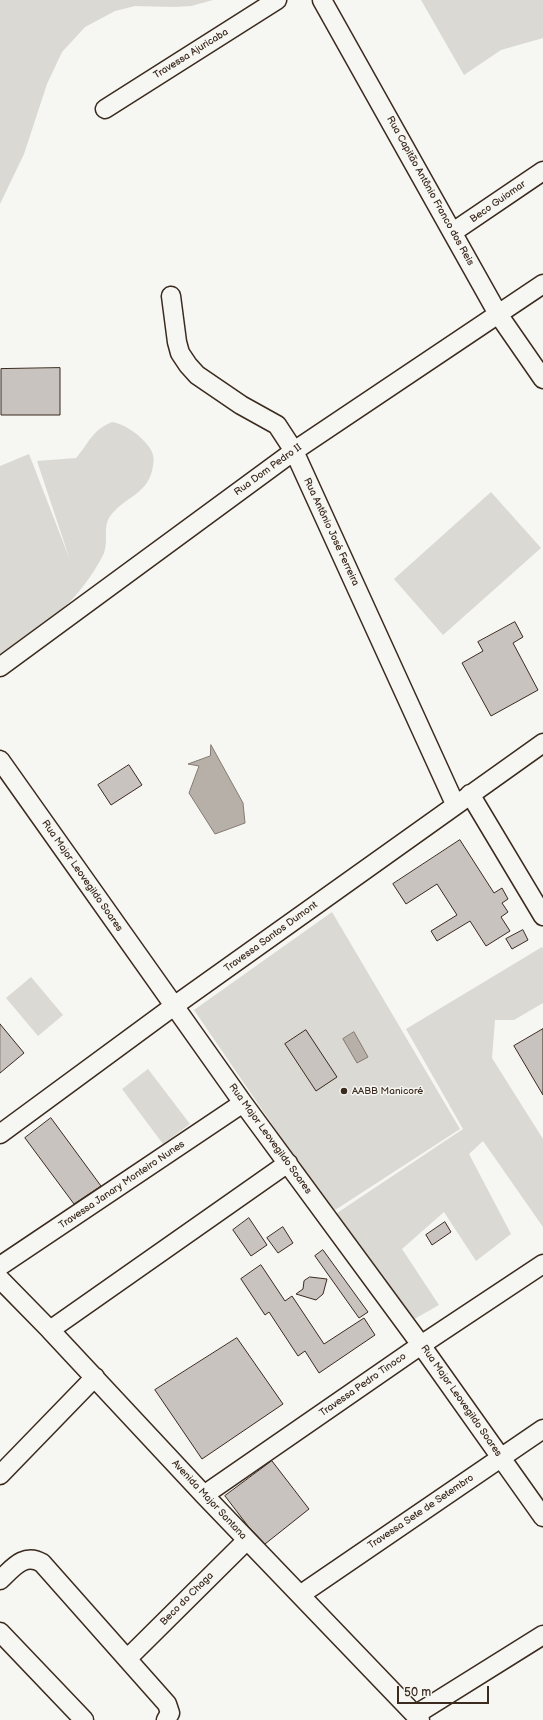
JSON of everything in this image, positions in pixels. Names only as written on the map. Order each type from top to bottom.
[{"type":"street","name":"Travessa Ajuricaba","points":[[105,109],[277,0]]},
{"type":"street","name":"Rua Capitão Antônio Franco dos Reis","points":[[322,0],[498,314],[543,379]]},
{"type":"street","name":"Beco Guiomar","points":[[453,232],[543,171]]},
{"type":"street","name":"Rua Dom Pedro II","points":[[0,667],[294,451],[543,284]]},
{"type":"street","name":"Rua Antônio José Ferreira","points":[[171,296],[177,342],[180,353],[188,365],[197,375],[241,405],[277,425],[294,451],[463,799],[543,916]]},
{"type":"street","name":"Travessa Santos Dumont","points":[[0,1134],[174,1006],[543,743]]},
{"type":"street","name":"Rua Major Leovegildo Soares","points":[[0,760],[243,1103],[421,1344],[543,1517]]},
{"type":"street","name":"Travessa Janary Monteiro Nunes","points":[[0,1266],[243,1103]]},
{"type":"street","points":[[50,1330],[288,1163]]},
{"type":"street","name":"Travessa Pedro Tinoco","points":[[204,1495],[421,1344],[543,1264]]},
{"type":"street","name":"Avenida Major Santana","points":[[2,1285],[50,1330],[204,1495],[417,1718]]},
{"type":"street","points":[[0,1475],[95,1377]]},
{"type":"street","name":"Travessa Sete de Setembro","points":[[300,1595],[543,1429]]},
{"type":"street","name":"Beco do Chaga","points":[[127,1659],[247,1540]]},
{"type":"street","points":[[0,1580],[21,1561],[29,1558],[36,1559],[42,1563],[167,1704],[170,1713],[166,1720]]},
{"type":"street","points":[[0,1632],[84,1720]]},
{"type":"street","points":[[417,1718],[543,1635]]},
{"type":"shaded area","points":[[0,0],[213,0],[191,6],[135,6],[115,11],[85,27],[62,52],[47,84],[24,154],[0,204]]},
{"type":"shaded area","points":[[421,0],[543,0],[543,38],[501,50],[464,75]]},
{"type":"shaded area","points":[[112,422],[126,427],[134,432],[149,448],[154,459],[151,475],[142,489],[123,503],[108,519],[104,553],[95,570],[84,585],[45,626],[0,661],[0,466],[29,454],[70,560],[37,461],[76,458],[91,437],[99,429]]},
{"type":"shaded area","points":[[491,492],[541,548],[443,635],[394,579]]},
{"type":"shaded area","points":[[211,745],[243,803],[245,823],[215,834],[189,793],[199,766],[188,764],[210,756]]},
{"type":"shaded area","name":"AABB Manicoré","points":[[332,912],[460,1129],[332,1212],[194,1010]]},
{"type":"shaded area","points":[[542,947],[543,1003],[514,1020],[495,1020],[492,1058],[543,1139],[543,1227],[483,1141],[469,1154],[511,1234],[476,1261],[444,1212],[402,1249],[439,1305],[409,1322],[334,1215],[463,1129],[406,1029]]},
{"type":"shaded area","points":[[31,977],[63,1015],[38,1036],[6,998]]},
{"type":"shaded area","points":[[354,1032],[368,1057],[357,1063],[343,1039]]},
{"type":"shaded area","points":[[148,1069],[190,1124],[163,1144],[122,1089]]},
{"type":"building","points":[[60,368],[60,415],[1,415],[1,369]]},
{"type":"building","points":[[515,622],[523,637],[513,643],[538,690],[491,716],[462,663],[483,651],[478,642]]},
{"type":"building","points":[[129,765],[142,785],[111,805],[98,785]]},
{"type":"building","points":[[460,840],[494,893],[502,888],[508,899],[502,903],[508,912],[501,917],[510,931],[486,946],[470,921],[437,941],[431,931],[457,915],[437,884],[406,904],[393,884]]},
{"type":"building","points":[[523,930],[528,940],[512,949],[506,939]]},
{"type":"building","points":[[0,1024],[24,1053],[0,1073]]},
{"type":"building","points":[[543,1029],[543,1095],[514,1046]]},
{"type":"building","points":[[306,1030],[337,1077],[316,1091],[285,1044]]},
{"type":"building","points":[[51,1118],[101,1186],[74,1204],[25,1138]]},
{"type":"building","points":[[249,1218],[267,1245],[251,1256],[233,1230]]},
{"type":"building","points":[[445,1222],[451,1232],[432,1245],[426,1235]]},
{"type":"building","points":[[283,1227],[293,1243],[278,1253],[267,1238]]},
{"type":"building","points":[[323,1250],[368,1312],[359,1318],[315,1256]]},
{"type":"building","points":[[261,1265],[285,1301],[292,1296],[324,1344],[364,1318],[375,1335],[319,1373],[305,1351],[298,1356],[269,1312],[265,1315],[241,1279]]},
{"type":"building","points":[[310,1277],[327,1279],[323,1294],[316,1300],[296,1294],[303,1289],[304,1281]]},
{"type":"building","points":[[237,1338],[283,1404],[202,1459],[155,1390]]},
{"type":"building","points":[[272,1461],[309,1509],[265,1544],[248,1526],[225,1496]]},
{"type":"place","name":"AABB Manicoré","points":[[344,1091]]}]
